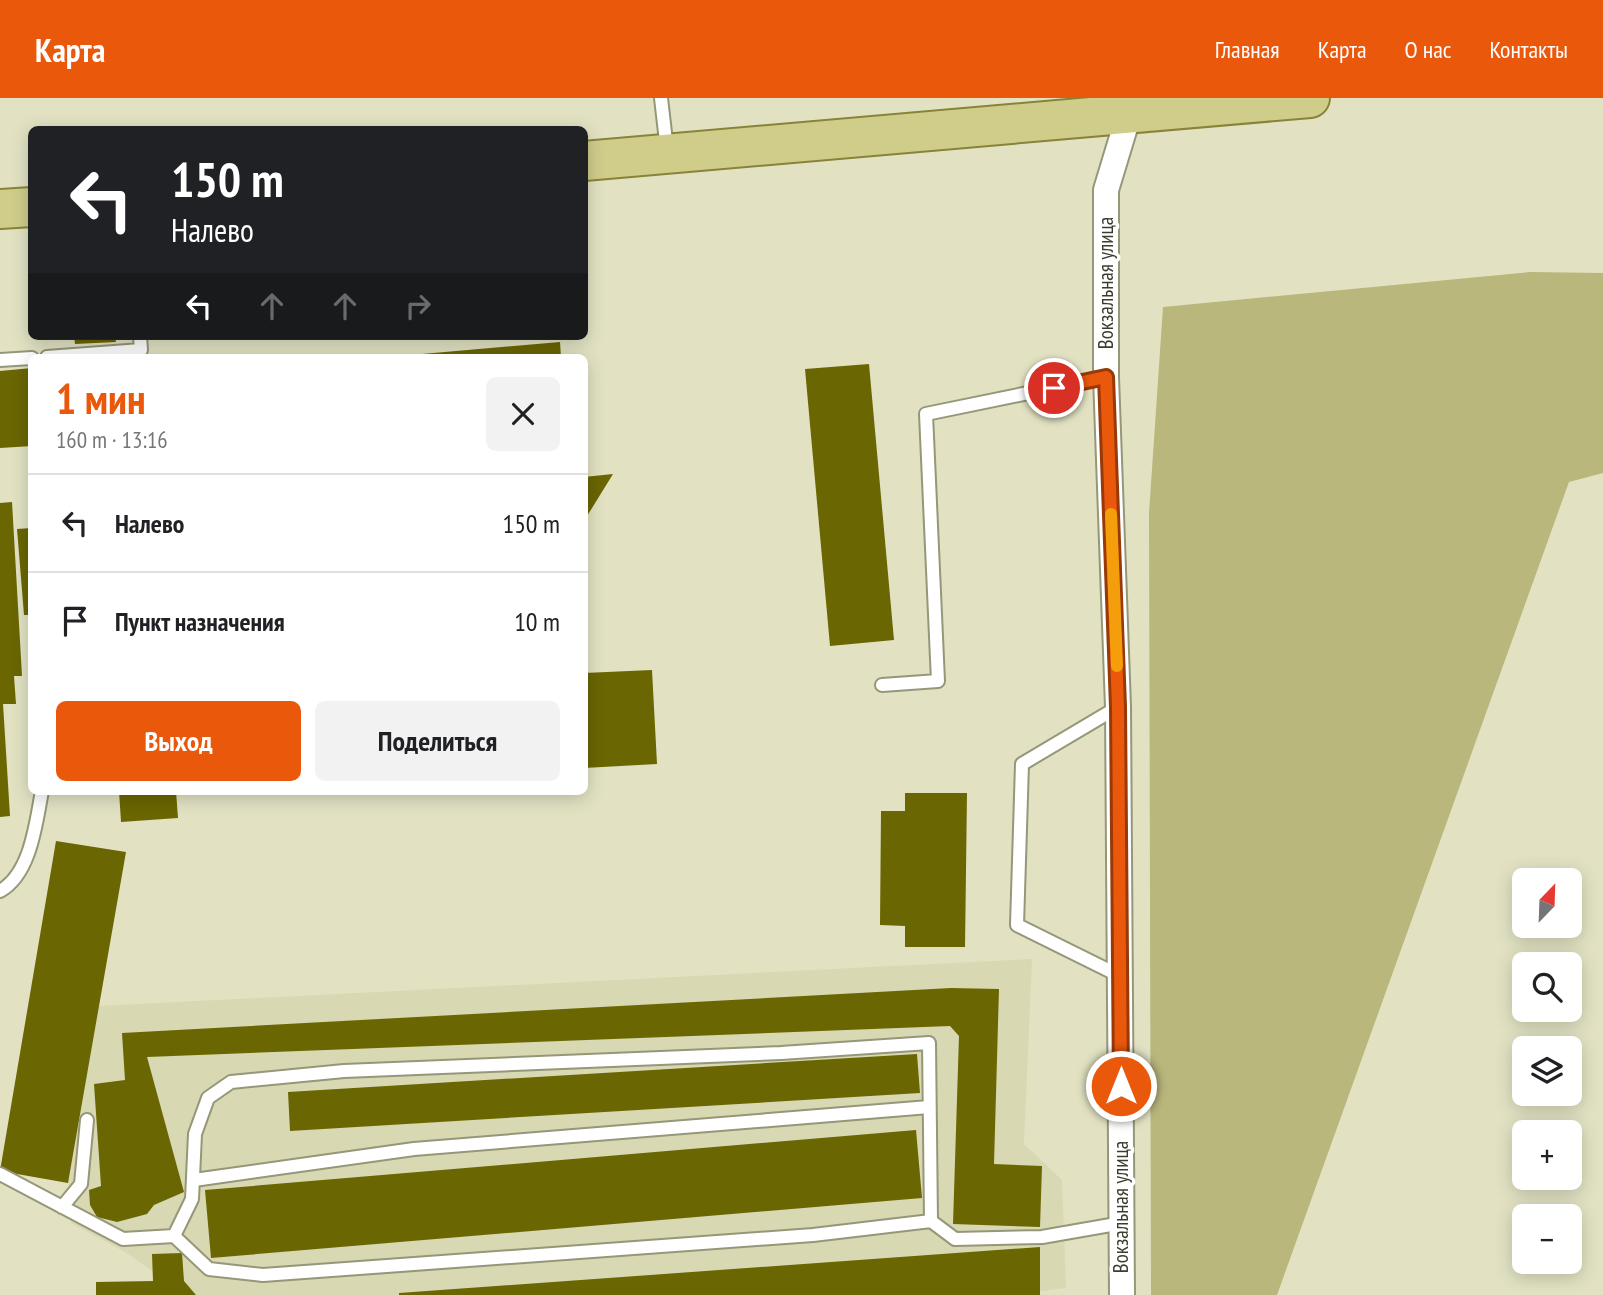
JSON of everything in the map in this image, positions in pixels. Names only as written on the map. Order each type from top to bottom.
[{"type":"main road","points":[[588,161],[1310,98]]},
{"type":"main road","points":[[0,209],[28,207]]},
{"type":"street","name":"Вокзальная улица","points":[[1122,1295],[1118,707],[1106,377],[1106,190],[1129,114]]},
{"type":"lane","points":[[661,98],[668,153]]},
{"type":"lane","points":[[87,354],[141,350],[140,340]]},
{"type":"lane","points":[[0,360],[28,358]]},
{"type":"lane","points":[[882,685],[938,681],[926,414],[1106,377]]},
{"type":"lane","points":[[1118,707],[1022,764],[1017,925],[1120,976]]},
{"type":"lane","points":[[0,891],[15,878],[26,857],[40,795]]},
{"type":"lane","points":[[174,1236],[192,1199],[195,1134],[208,1098],[231,1082],[344,1071],[781,1053],[929,1043],[931,1222]]},
{"type":"lane","points":[[194,1180],[414,1149],[929,1107]]},
{"type":"lane","points":[[62,1207],[81,1184],[87,1120]]},
{"type":"lane","points":[[0,1174],[124,1240],[174,1236],[209,1269],[263,1275],[813,1235],[931,1222],[955,1239],[1042,1237],[1122,1223]]},
{"type":"shaded area","points":[[1530,272],[1603,273],[1603,473],[1569,482],[1277,1295],[1151,1295],[1149,513],[1163,307]]},
{"type":"shaded area","points":[[1032,959],[1024,1144],[1062,1180],[1066,1288],[1008,1295],[187,1295],[125,1252],[71,1223],[68,1183],[99,1006]]},
{"type":"building","points":[[74,340],[116,342],[75,344]]},
{"type":"building","points":[[560,342],[561,354],[422,354]]},
{"type":"building","points":[[869,364],[894,640],[830,646],[805,369]]},
{"type":"building","points":[[28,368],[28,446],[0,448],[0,371]]},
{"type":"building","points":[[613,474],[588,515],[588,477]]},
{"type":"building","points":[[12,502],[22,676],[14,676],[16,704],[3,704],[10,816],[0,817],[0,503]]},
{"type":"building","points":[[28,528],[28,615],[24,615],[17,529]]},
{"type":"building","points":[[652,670],[657,764],[588,768],[588,673]]},
{"type":"building","points":[[905,793],[967,793],[965,947],[905,947],[905,926],[880,925],[881,811],[905,811]]},
{"type":"building","points":[[119,795],[176,795],[178,818],[121,822]]},
{"type":"building","points":[[56,841],[126,852],[68,1183],[0,1171]]},
{"type":"building","points":[[951,988],[999,989],[994,1164],[1042,1166],[1040,1227],[953,1224],[959,1036],[950,1026],[147,1057],[184,1192],[154,1205],[147,1214],[117,1222],[97,1217],[90,1205],[89,1190],[101,1186],[94,1084],[125,1080],[122,1033]]},
{"type":"building","points":[[917,1054],[920,1093],[290,1131],[288,1092]]},
{"type":"building","points":[[916,1130],[922,1198],[211,1258],[205,1190]]},
{"type":"building","points":[[1040,1247],[1040,1295],[399,1295],[399,1293]]},
{"type":"building","points":[[182,1253],[184,1281],[196,1295],[96,1295],[96,1282],[153,1281],[152,1254]]},
{"type":"slow traffic","points":[[1111,514],[1117,666]]},
{"type":"route","points":[[1054,388],[1106,377],[1118,707],[1121,1086]]}]
